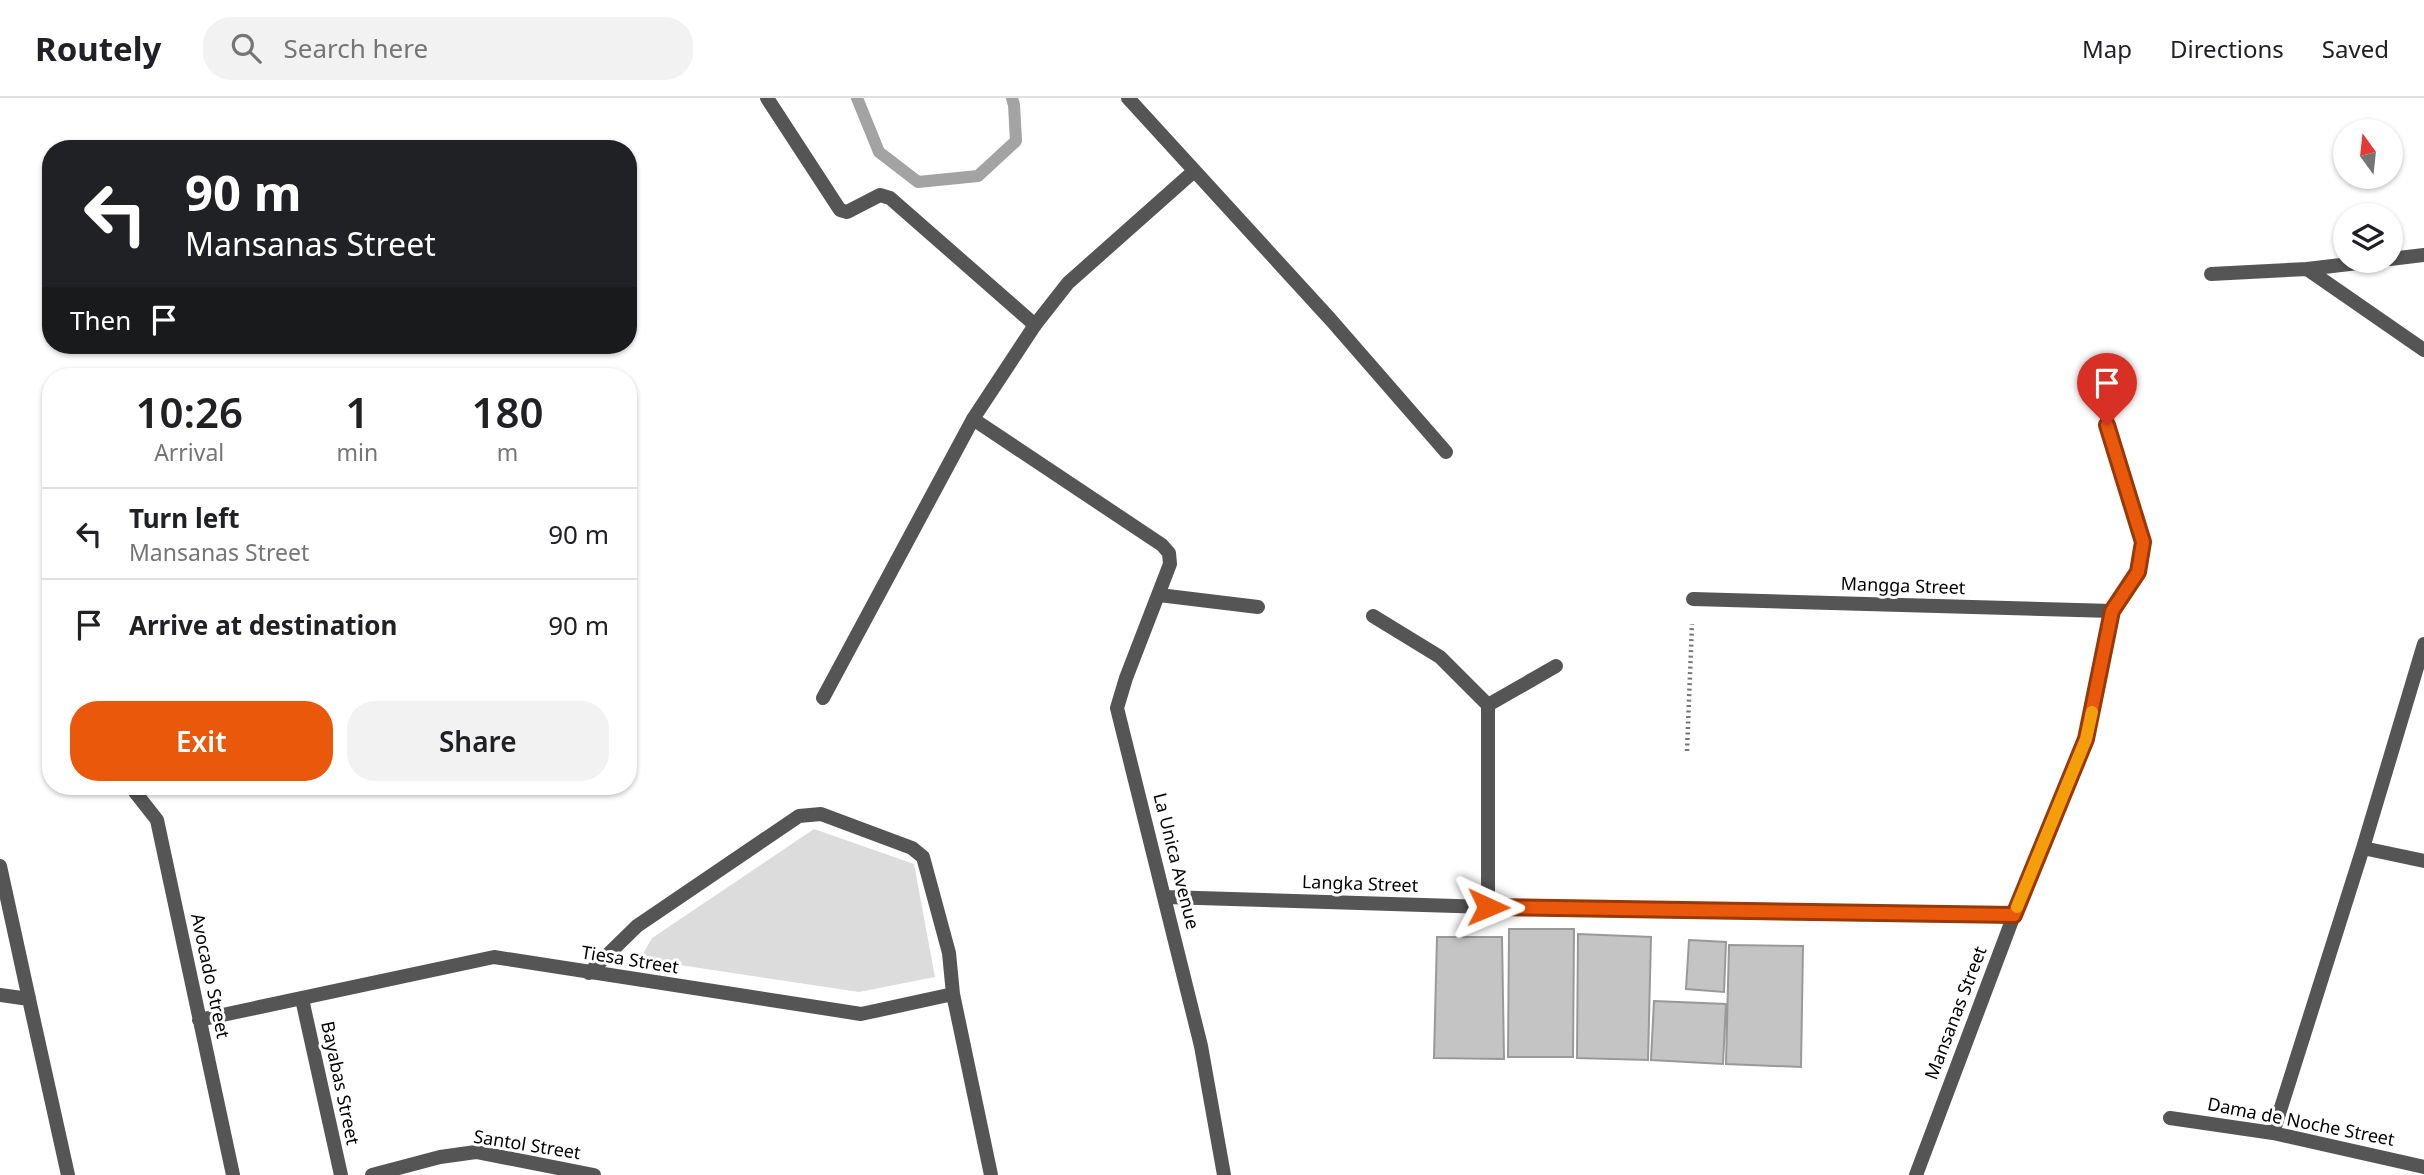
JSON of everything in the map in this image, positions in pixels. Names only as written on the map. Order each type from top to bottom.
[{"type":"street","points":[[767,98],[840,209],[847,212],[880,195],[890,198],[1035,325]]},
{"type":"street","points":[[1128,98],[1331,320],[1446,452]]},
{"type":"street","points":[[823,698],[973,419],[1035,325],[1068,283],[1193,172]]},
{"type":"street","points":[[2403,257],[2424,254]]},
{"type":"street","points":[[2211,274],[2333,266]]},
{"type":"street","points":[[2307,269],[2424,350]]},
{"type":"street","name":"Mansanas Street","points":[[1916,1175],[2014,915],[2086,739],[2112,611],[2138,572],[2143,542],[2107,425],[2108,388]]},
{"type":"street","name":"La Unica Avenue","points":[[973,419],[1162,545],[1169,553],[1170,564],[1117,708],[1201,1046],[1224,1175]]},
{"type":"street","points":[[1159,595],[1258,607]]},
{"type":"street","name":"Mangga Street","points":[[1693,599],[2112,611]]},
{"type":"street","points":[[1373,616],[1440,657],[1488,705],[1488,907]]},
{"type":"street","points":[[2273,1133],[2424,644]]},
{"type":"street","points":[[1488,705],[1556,666]]},
{"type":"street","name":"Avocado Street","points":[[137,795],[157,820],[233,1175]]},
{"type":"street","points":[[589,973],[637,926],[799,816],[821,814],[912,848],[923,857],[949,953],[953,994],[992,1175]]},
{"type":"street","points":[[2363,848],[2424,861]]},
{"type":"street","points":[[0,866],[68,1175]]},
{"type":"street","name":"Langka Street","points":[[1166,897],[1488,907],[2014,915]]},
{"type":"street","name":"Tiesa Street","points":[[199,1020],[494,957],[861,1014],[953,994]]},
{"type":"street","points":[[0,995],[29,999]]},
{"type":"street","name":"Bayabas Street","points":[[302,999],[341,1175]]},
{"type":"street","name":"Dama de Noche Street","points":[[2170,1118],[2273,1133],[2424,1167]]},
{"type":"street","name":"Santol Street","points":[[372,1175],[439,1157],[476,1152],[594,1175]]},
{"type":"path","points":[[1686,751],[1693,599]]},
{"type":"shaded area","points":[[814,829],[914,864],[935,977],[859,992],[640,959],[652,938]]},
{"type":"building","points":[[1509,929],[1574,929],[1573,1057],[1508,1057]]},
{"type":"building","points":[[1578,934],[1651,937],[1648,1060],[1577,1058]]},
{"type":"building","points":[[1437,937],[1502,937],[1504,1059],[1434,1058]]},
{"type":"building","points":[[1689,940],[1726,942],[1724,992],[1686,989]]},
{"type":"building","points":[[1729,945],[1803,946],[1801,1067],[1726,1064]]},
{"type":"building","points":[[1654,1001],[1726,1004],[1723,1064],[1651,1060]]},
{"type":"waterway","points":[[857,98],[879,152],[918,182],[978,176],[1016,141],[1012,98]]},
{"type":"slow traffic","points":[[2017,907],[2086,739],[2092,712]]},
{"type":"route","points":[[1488,907],[2014,915],[2086,739],[2112,611],[2138,572],[2143,542],[2107,425]]}]
